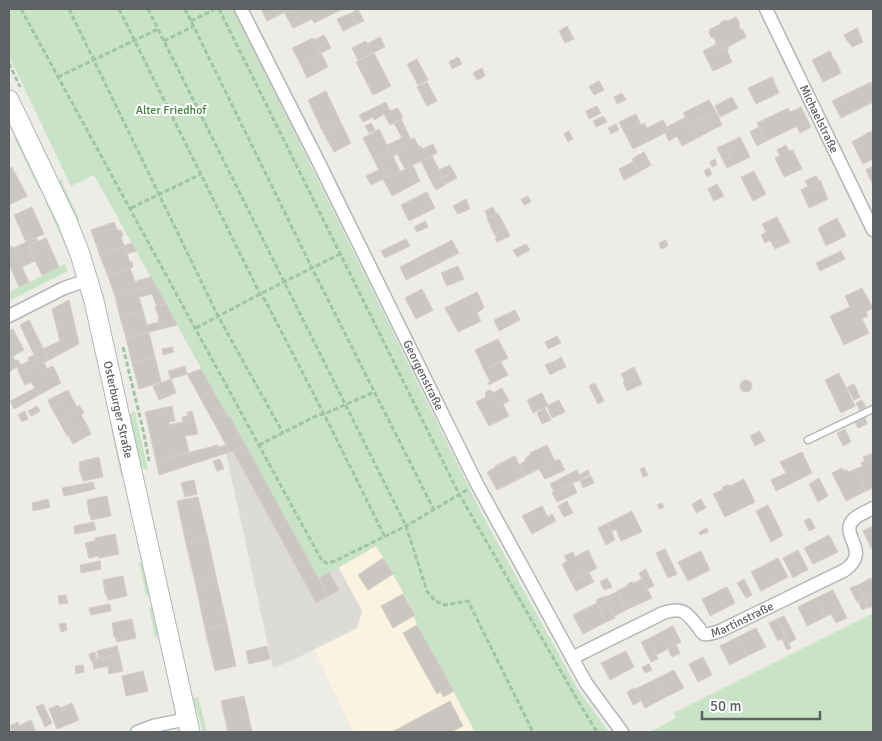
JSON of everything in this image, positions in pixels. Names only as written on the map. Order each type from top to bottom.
[{"type":"street","name":"Georgenstraße","points":[[241,9],[477,484],[586,683],[622,732]]},
{"type":"street","name":"Michaelstraße","points":[[766,9],[873,230]]},
{"type":"street","name":"Osterburger Straße","points":[[9,100],[67,221],[88,280],[105,346],[189,726]]},
{"type":"street","points":[[9,316],[76,282],[88,280]]},
{"type":"street","name":"Martinstraße","points":[[572,658],[671,610],[686,612],[700,631],[704,634],[711,634],[844,570],[852,565],[856,558],[849,530],[851,522],[856,517],[873,508]]},
{"type":"street","points":[[136,732],[153,726],[189,726]]},
{"type":"lane","points":[[808,440],[873,409]]},
{"type":"path","points":[[21,9],[322,561],[327,563],[335,561],[385,537],[477,484]]},
{"type":"path","points":[[69,9],[218,316],[283,433]]},
{"type":"path","points":[[119,9],[260,294],[265,300],[324,414],[385,537]]},
{"type":"path","points":[[148,9],[406,526],[427,591],[435,601],[445,605],[468,601],[533,732]]},
{"type":"path","points":[[185,9],[312,268],[434,510]]},
{"type":"path","points":[[191,21],[215,9]]},
{"type":"path","points":[[219,9],[459,494],[597,732]]},
{"type":"path","points":[[164,41],[194,26]]},
{"type":"path","points":[[58,77],[158,29]]},
{"type":"path","points":[[131,208],[201,174]]},
{"type":"path","points":[[196,328],[340,254]]},
{"type":"path","points":[[259,445],[318,415],[374,392]]},
{"type":"shaded area","points":[[246,446],[318,578],[338,567],[362,611],[357,628],[273,668],[226,453]]},
{"type":"shaded area","points":[[376,546],[415,615],[413,616],[475,732],[353,732],[314,649],[357,628],[362,610],[338,567]]},
{"type":"green space","name":"Alter Friedhof","points":[[9,9],[234,9],[484,518],[579,691],[609,732],[475,732],[413,616],[415,614],[376,546],[319,579],[94,175],[71,186],[9,56]]},
{"type":"green space","points":[[14,137],[18,139],[41,185],[39,189]]},
{"type":"green space","points":[[62,179],[80,221],[75,220],[57,182]]},
{"type":"green space","points":[[45,201],[49,202],[70,251],[68,252]]},
{"type":"green space","points":[[65,264],[68,271],[9,301],[9,292]]},
{"type":"green space","points":[[135,412],[148,470],[140,466],[129,415]]},
{"type":"green space","points":[[110,422],[114,424],[125,473],[121,476]]},
{"type":"green space","points":[[139,562],[145,563],[151,593],[146,596]]},
{"type":"green space","points":[[154,606],[160,634],[155,638],[149,608]]},
{"type":"green space","points":[[873,613],[873,732],[650,732],[676,718],[673,713]]},
{"type":"green space","points":[[198,697],[207,732],[203,732],[193,698]]},
{"type":"building","points":[[261,9],[291,9],[267,21]]},
{"type":"building","points":[[291,9],[341,10],[314,23],[312,19],[293,28],[284,12]]},
{"type":"building","points":[[358,9],[364,21],[357,24],[351,13]]},
{"type":"building","points":[[351,13],[357,24],[343,31],[337,19]]},
{"type":"building","points":[[736,17],[740,24],[740,29],[743,30],[746,37],[720,51],[714,38],[711,37],[710,29],[725,20],[728,21]]},
{"type":"building","points":[[567,26],[574,39],[565,43],[559,31]]},
{"type":"building","points":[[857,28],[860,35],[847,41],[844,35]]},
{"type":"building","points":[[324,35],[331,48],[321,53],[314,40]]},
{"type":"building","points":[[860,35],[863,42],[852,47],[848,41]]},
{"type":"building","points":[[380,37],[385,47],[372,53],[367,44]]},
{"type":"building","points":[[313,38],[321,53],[300,63],[292,48]]},
{"type":"building","points":[[366,41],[372,53],[358,60],[352,48]]},
{"type":"building","points":[[716,42],[720,51],[728,47],[727,51],[732,62],[713,71],[703,51],[715,45]]},
{"type":"building","points":[[830,51],[841,73],[823,82],[812,60]]},
{"type":"building","points":[[321,53],[328,67],[307,78],[300,63]]},
{"type":"building","points":[[374,53],[391,86],[373,95],[356,62]]},
{"type":"building","points":[[458,57],[462,64],[452,69],[449,62]]},
{"type":"building","points":[[417,59],[428,80],[418,85],[407,64]]},
{"type":"building","points":[[482,68],[485,76],[477,80],[473,73]]},
{"type":"building","points":[[772,77],[779,93],[756,104],[748,88]]},
{"type":"building","points":[[599,81],[604,90],[594,95],[589,86]]},
{"type":"building","points":[[427,82],[437,101],[427,106],[417,87]]},
{"type":"building","points":[[871,82],[873,102],[841,118],[832,101]]},
{"type":"building","points":[[326,91],[341,123],[323,132],[308,100]]},
{"type":"building","points":[[622,93],[626,100],[617,104],[614,97]]},
{"type":"building","points":[[732,97],[738,108],[732,111],[726,100]]},
{"type":"building","points":[[709,100],[716,112],[690,125],[683,113]]},
{"type":"building","points":[[726,100],[732,111],[720,117],[715,106]]},
{"type":"building","points":[[386,102],[390,111],[398,108],[403,118],[390,125],[384,114],[374,120],[373,117],[363,122],[359,115]]},
{"type":"building","points":[[597,106],[601,113],[589,119],[586,111]]},
{"type":"building","points":[[801,107],[808,121],[766,141],[757,123],[788,108],[790,112]]},
{"type":"building","points":[[716,112],[722,125],[710,131],[703,118]]},
{"type":"building","points":[[636,114],[641,125],[644,123],[647,128],[663,120],[669,131],[633,149],[619,122]]},
{"type":"building","points":[[603,116],[607,122],[596,127],[593,121]]},
{"type":"building","points":[[686,117],[697,138],[682,146],[677,136],[669,141],[665,132],[669,131],[667,127]]},
{"type":"building","points":[[703,118],[710,131],[697,138],[690,125]]},
{"type":"building","points":[[401,119],[411,140],[389,150],[387,145],[402,138],[394,123]]},
{"type":"building","points":[[808,121],[811,127],[800,133],[797,126]]},
{"type":"building","points":[[341,123],[351,143],[334,152],[323,132]]},
{"type":"building","points":[[371,123],[375,130],[369,133],[365,126]]},
{"type":"building","points":[[616,124],[619,130],[611,134],[608,128]]},
{"type":"building","points":[[759,127],[766,141],[757,146],[750,132]]},
{"type":"building","points":[[379,129],[389,150],[373,158],[363,138]]},
{"type":"building","points":[[569,131],[573,139],[568,142],[564,134]]},
{"type":"building","points":[[871,131],[873,135],[873,159],[863,164],[852,142]]},
{"type":"building","points":[[740,137],[750,157],[727,168],[723,160],[729,157],[728,154],[732,152],[728,143]]},
{"type":"building","points":[[414,138],[422,149],[433,144],[437,153],[405,169],[397,154],[399,153],[396,147]]},
{"type":"building","points":[[728,143],[732,152],[728,154],[729,157],[723,160],[717,148]]},
{"type":"building","points":[[786,145],[789,151],[793,150],[802,169],[784,177],[775,158],[780,156],[777,150]]},
{"type":"building","points":[[396,147],[399,153],[393,156],[400,171],[371,185],[366,176],[379,170],[373,158]]},
{"type":"building","points":[[644,152],[651,165],[639,172],[632,159]]},
{"type":"building","points":[[432,156],[443,177],[432,183],[421,161]]},
{"type":"building","points":[[715,159],[717,165],[712,167],[710,162]]},
{"type":"building","points":[[633,162],[639,172],[624,180],[619,169]]},
{"type":"building","points":[[450,165],[454,172],[443,177],[439,170]]},
{"type":"building","points":[[413,166],[420,181],[392,196],[383,179]]},
{"type":"building","points":[[873,166],[873,185],[866,170]]},
{"type":"building","points":[[12,167],[27,196],[9,205],[9,169]]},
{"type":"building","points":[[709,168],[712,174],[707,177],[704,171]]},
{"type":"building","points":[[754,171],[766,194],[753,201],[741,177]]},
{"type":"building","points":[[454,172],[457,178],[445,184],[442,178]]},
{"type":"building","points":[[816,176],[819,181],[808,186],[805,181]]},
{"type":"building","points":[[442,178],[445,185],[436,190],[432,183]]},
{"type":"building","points":[[820,180],[828,199],[809,208],[801,190]]},
{"type":"building","points":[[717,184],[724,196],[714,201],[708,189]]},
{"type":"building","points":[[427,192],[435,208],[409,221],[401,205]]},
{"type":"building","points":[[528,196],[531,202],[524,205],[521,199]]},
{"type":"building","points":[[466,199],[470,209],[458,214],[453,206]]},
{"type":"building","points":[[32,207],[44,234],[26,242],[14,215]]},
{"type":"building","points":[[493,207],[496,214],[488,218],[485,211]]},
{"type":"building","points":[[498,213],[506,228],[494,234],[487,218]]},
{"type":"building","points":[[777,217],[790,242],[775,249],[770,240],[765,243],[761,235],[766,232],[762,224]]},
{"type":"building","points":[[837,218],[846,236],[826,246],[818,228]]},
{"type":"building","points":[[425,221],[428,227],[417,232],[414,227]]},
{"type":"building","points":[[114,222],[118,231],[121,230],[124,246],[100,256],[91,230]]},
{"type":"building","points":[[506,228],[510,236],[497,242],[494,234]]},
{"type":"building","points":[[36,238],[38,241],[28,246],[35,261],[22,267],[13,248]]},
{"type":"building","points":[[46,238],[59,267],[42,275],[28,246]]},
{"type":"building","points":[[406,239],[410,246],[385,258],[381,251]]},
{"type":"building","points":[[452,240],[459,253],[406,280],[400,267]]},
{"type":"building","points":[[666,240],[668,246],[661,249],[659,243]]},
{"type":"building","points":[[132,243],[136,251],[127,254],[124,246]]},
{"type":"building","points":[[526,244],[530,250],[517,257],[513,250]]},
{"type":"building","points":[[12,246],[29,282],[19,287],[9,264],[9,248]]},
{"type":"building","points":[[124,246],[133,267],[108,276],[100,256]]},
{"type":"building","points":[[841,251],[845,259],[820,271],[816,263]]},
{"type":"building","points":[[458,266],[464,279],[447,286],[441,273]]},
{"type":"building","points":[[130,268],[136,284],[137,281],[147,278],[150,286],[115,296],[108,276]]},
{"type":"building","points":[[151,277],[155,284],[150,286],[147,278]]},
{"type":"building","points":[[155,284],[166,304],[157,307],[152,294],[148,295],[145,287]]},
{"type":"building","points":[[145,287],[148,295],[139,297],[143,311],[120,317],[115,296]]},
{"type":"building","points":[[862,288],[873,308],[866,312],[868,316],[862,319],[869,333],[844,345],[830,316],[850,307],[845,296]]},
{"type":"building","points":[[422,289],[433,310],[416,319],[405,298]]},
{"type":"building","points":[[477,292],[484,307],[477,313],[481,321],[458,332],[445,308]]},
{"type":"building","points":[[69,300],[79,344],[49,360],[43,349],[60,341],[52,309]]},
{"type":"building","points":[[166,304],[177,325],[161,329],[155,307]]},
{"type":"building","points":[[515,310],[520,320],[499,331],[494,320]]},
{"type":"building","points":[[143,311],[147,325],[159,322],[161,329],[126,338],[120,317]]},
{"type":"building","points":[[29,320],[49,360],[39,365],[20,325]]},
{"type":"building","points":[[13,329],[24,350],[13,356],[15,361],[18,360],[21,365],[29,361],[28,358],[34,355],[39,365],[20,375],[17,367],[9,372],[9,331]]},
{"type":"building","points":[[149,333],[155,357],[132,363],[126,338]]},
{"type":"building","points":[[557,336],[561,343],[548,349],[545,342]]},
{"type":"building","points":[[498,339],[508,358],[484,370],[475,350]]},
{"type":"building","points":[[172,347],[174,352],[163,355],[162,349]]},
{"type":"building","points":[[155,357],[161,382],[139,389],[132,363]]},
{"type":"building","points":[[561,357],[566,367],[559,370],[555,361]]},
{"type":"building","points":[[555,361],[559,370],[550,375],[545,365]]},
{"type":"building","points":[[44,362],[47,369],[53,366],[61,383],[39,395],[31,382],[25,385],[20,375]]},
{"type":"building","points":[[501,362],[508,375],[489,385],[490,381],[484,370]]},
{"type":"building","points":[[185,366],[187,374],[171,379],[168,371]]},
{"type":"building","points":[[634,367],[642,384],[627,391],[621,374]]},
{"type":"building","points":[[201,369],[246,446],[230,452],[187,374]]},
{"type":"building","points":[[839,373],[855,406],[841,413],[825,380]]},
{"type":"building","points":[[171,379],[176,393],[159,400],[153,386]]},
{"type":"building","points":[[746,380],[752,386],[746,392],[740,386]]},
{"type":"building","points":[[595,383],[604,401],[598,404],[589,386]]},
{"type":"building","points":[[854,384],[860,397],[854,400],[847,387]]},
{"type":"building","points":[[35,388],[39,395],[14,409],[10,401]]},
{"type":"building","points":[[502,388],[509,401],[503,404],[509,416],[489,426],[476,402],[486,397],[486,392],[489,390],[493,393]]},
{"type":"building","points":[[68,390],[71,396],[51,407],[48,400]]},
{"type":"building","points":[[542,393],[548,406],[533,413],[527,400]]},
{"type":"building","points":[[71,396],[77,407],[79,405],[82,409],[59,421],[51,407]]},
{"type":"building","points":[[559,400],[565,412],[552,418],[547,406]]},
{"type":"building","points":[[862,400],[866,407],[860,410],[856,403]]},
{"type":"building","points":[[37,406],[40,411],[31,416],[28,411]]},
{"type":"building","points":[[172,406],[175,421],[169,422],[169,425],[183,422],[182,417],[188,416],[187,412],[192,411],[198,434],[185,436],[189,452],[156,461],[145,412]]},
{"type":"building","points":[[545,408],[551,420],[542,424],[537,413]]},
{"type":"building","points":[[82,409],[84,413],[81,415],[87,425],[67,436],[59,421]]},
{"type":"building","points":[[25,411],[28,419],[22,422],[18,415]]},
{"type":"building","points":[[865,418],[867,424],[858,428],[855,423]]},
{"type":"building","points":[[87,425],[91,434],[73,444],[68,435]]},
{"type":"building","points":[[845,429],[851,442],[843,446],[837,433]]},
{"type":"building","points":[[760,431],[765,441],[755,446],[750,436]]},
{"type":"building","points":[[218,445],[219,447],[226,445],[230,452],[159,475],[156,461]]},
{"type":"building","points":[[547,445],[555,461],[525,476],[519,465],[525,461],[530,453]]},
{"type":"building","points":[[246,446],[328,596],[316,603],[233,451]]},
{"type":"building","points":[[802,452],[812,473],[776,491],[771,480],[786,473],[780,462]]},
{"type":"building","points":[[873,453],[873,488],[866,491],[855,469],[863,466],[861,463],[865,461],[863,457]]},
{"type":"building","points":[[515,456],[525,476],[497,490],[487,472]]},
{"type":"building","points":[[99,457],[103,477],[83,481],[79,462]]},
{"type":"building","points":[[220,459],[224,469],[217,471],[213,461]]},
{"type":"building","points":[[559,459],[565,470],[545,479],[539,469]]},
{"type":"building","points":[[644,467],[648,475],[643,477],[640,469]]},
{"type":"building","points":[[842,468],[844,471],[847,470],[849,472],[855,469],[866,491],[846,501],[832,473]]},
{"type":"building","points":[[577,470],[579,475],[588,470],[590,475],[554,492],[550,484]]},
{"type":"building","points":[[591,476],[594,483],[583,488],[580,481]]},
{"type":"building","points":[[819,478],[828,496],[818,502],[809,484]]},
{"type":"building","points":[[744,479],[755,502],[725,517],[713,494],[722,490],[727,485],[730,486]]},
{"type":"building","points":[[194,480],[197,494],[185,497],[181,483]]},
{"type":"building","points":[[93,482],[95,489],[74,494],[72,486]]},
{"type":"building","points":[[573,484],[577,493],[557,502],[552,493]]},
{"type":"building","points":[[72,486],[74,494],[64,496],[62,488]]},
{"type":"building","points":[[107,496],[111,516],[91,520],[87,500]]},
{"type":"building","points":[[198,497],[208,539],[186,544],[177,501]]},
{"type":"building","points":[[48,499],[50,507],[33,511],[32,503]]},
{"type":"building","points":[[701,499],[706,508],[696,513],[692,504]]},
{"type":"building","points":[[567,501],[573,513],[564,517],[558,506]]},
{"type":"building","points":[[662,503],[664,507],[660,509],[657,505]]},
{"type":"building","points":[[768,505],[783,535],[771,542],[756,511]]},
{"type":"building","points":[[542,506],[548,517],[552,514],[556,521],[532,534],[522,516]]},
{"type":"building","points":[[632,511],[642,532],[621,541],[616,529],[611,532],[608,523]]},
{"type":"building","points":[[810,518],[815,528],[809,531],[804,521]]},
{"type":"building","points":[[94,522],[96,530],[75,534],[74,526]]},
{"type":"building","points":[[608,523],[615,540],[606,545],[598,528]]},
{"type":"building","points":[[873,526],[873,547],[871,548],[863,531]]},
{"type":"building","points":[[707,528],[708,532],[700,535],[699,532]]},
{"type":"building","points":[[115,534],[119,554],[89,558],[85,543],[95,541],[95,538]]},
{"type":"building","points":[[829,535],[838,552],[813,564],[804,548]]},
{"type":"building","points":[[208,539],[217,581],[196,586],[186,544]]},
{"type":"building","points":[[665,549],[677,574],[668,578],[656,553]]},
{"type":"building","points":[[588,550],[597,568],[571,582],[562,564],[567,561],[564,556],[573,552],[575,557]]},
{"type":"building","points":[[798,550],[808,570],[801,573],[791,554]]},
{"type":"building","points":[[701,551],[710,570],[688,581],[678,562]]},
{"type":"building","points":[[791,554],[801,573],[793,578],[783,558]]},
{"type":"building","points":[[383,558],[393,574],[368,590],[358,575]]},
{"type":"building","points":[[778,558],[788,577],[761,591],[751,572]]},
{"type":"building","points":[[100,561],[101,569],[81,573],[80,565]]},
{"type":"building","points":[[646,569],[654,586],[647,589],[639,573]]},
{"type":"building","points":[[329,572],[339,590],[328,596],[319,579]]},
{"type":"building","points":[[589,573],[594,582],[576,591],[571,582]]},
{"type":"building","points":[[123,576],[127,596],[108,600],[103,580]]},
{"type":"building","points":[[607,578],[612,587],[604,590],[600,582]]},
{"type":"building","points":[[871,578],[873,583],[873,606],[869,608],[858,585]]},
{"type":"building","points":[[642,579],[652,598],[626,610],[617,591],[631,582],[634,583]]},
{"type":"building","points":[[744,579],[752,595],[746,598],[737,583]]},
{"type":"building","points":[[217,581],[227,624],[205,629],[196,586]]},
{"type":"building","points":[[858,585],[864,599],[857,602],[850,588]]},
{"type":"building","points":[[727,587],[735,603],[710,616],[702,599]]},
{"type":"building","points":[[833,590],[842,608],[825,617],[816,598]]},
{"type":"building","points":[[617,592],[626,610],[615,616],[605,597]]},
{"type":"building","points":[[403,594],[415,615],[393,628],[381,606]]},
{"type":"building","points":[[66,595],[68,603],[59,604],[58,596]]},
{"type":"building","points":[[605,596],[615,618],[606,622],[596,600]]},
{"type":"building","points":[[816,598],[825,617],[807,626],[798,607]]},
{"type":"building","points":[[864,599],[868,607],[862,610],[858,601]]},
{"type":"building","points":[[597,603],[606,622],[583,634],[573,615]]},
{"type":"building","points":[[110,604],[111,611],[91,615],[89,608]]},
{"type":"building","points":[[842,608],[847,618],[836,623],[831,614]]},
{"type":"building","points":[[784,616],[791,629],[784,632],[777,619]]},
{"type":"building","points":[[132,619],[136,638],[117,642],[114,637],[112,623]]},
{"type":"building","points":[[777,619],[791,648],[787,650],[782,639],[778,641],[769,623]]},
{"type":"building","points":[[66,623],[67,630],[61,632],[59,624]]},
{"type":"building","points":[[227,624],[236,666],[215,671],[205,629]]},
{"type":"building","points":[[417,625],[451,686],[437,694],[403,633]]},
{"type":"building","points":[[673,626],[681,642],[656,655],[648,639]]},
{"type":"building","points":[[756,628],[766,647],[747,656],[738,637]]},
{"type":"building","points":[[791,629],[796,639],[789,643],[784,632]]},
{"type":"building","points":[[738,637],[747,656],[730,665],[720,646]]},
{"type":"building","points":[[648,639],[658,659],[651,662],[641,642]]},
{"type":"building","points":[[676,645],[680,653],[672,657],[668,649]]},
{"type":"building","points":[[117,646],[119,654],[99,659],[97,651]]},
{"type":"building","points":[[267,646],[270,659],[249,664],[246,651]]},
{"type":"building","points":[[626,651],[634,667],[610,680],[601,663]]},
{"type":"building","points":[[95,652],[97,659],[91,661],[89,654]]},
{"type":"building","points":[[119,654],[123,671],[109,674],[108,666],[94,669],[92,660]]},
{"type":"building","points":[[703,657],[712,675],[698,682],[689,664]]},
{"type":"building","points":[[649,664],[652,670],[645,673],[642,667]]},
{"type":"building","points":[[83,665],[84,672],[76,674],[75,666]]},
{"type":"building","points":[[674,670],[684,688],[666,697],[656,679]]},
{"type":"building","points":[[143,671],[148,691],[126,696],[122,676]]},
{"type":"building","points":[[656,679],[666,697],[645,708],[635,689]]},
{"type":"building","points":[[451,686],[454,691],[443,697],[441,692]]},
{"type":"building","points":[[635,688],[641,701],[633,705],[627,692]]},
{"type":"building","points":[[244,696],[252,732],[228,732],[221,701]]},
{"type":"building","points":[[450,701],[463,726],[451,732],[412,732],[407,724]]},
{"type":"building","points":[[72,703],[79,720],[57,729],[49,709],[58,705],[60,708]]},
{"type":"building","points":[[43,704],[52,723],[45,727],[36,707]]},
{"type":"building","points":[[31,720],[36,732],[12,732],[9,726],[18,722],[19,726]]},
{"type":"building","points":[[407,724],[412,732],[392,732]]}]
